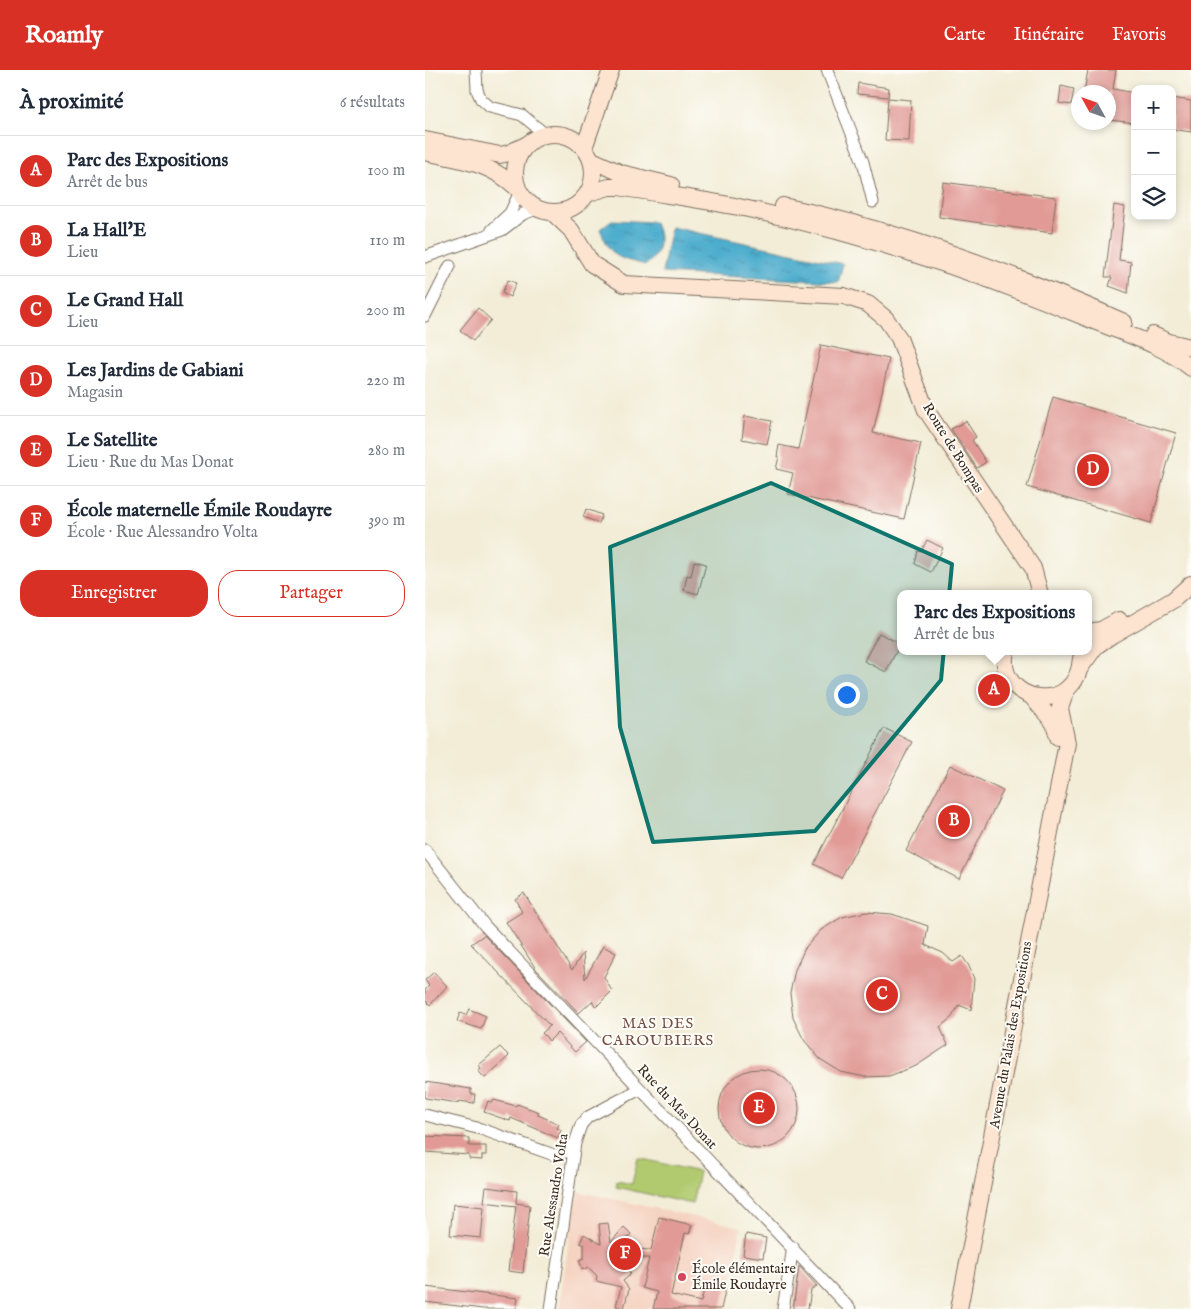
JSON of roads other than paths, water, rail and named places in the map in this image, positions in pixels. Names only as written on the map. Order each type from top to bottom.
[{"type":"main road","points":[[585,198],[594,171],[588,154],[595,116],[611,70]]},
{"type":"main road","points":[[425,140],[500,155],[509,154],[546,135],[568,136],[595,116]]},
{"type":"main road","points":[[568,136],[588,154],[611,170],[650,181],[738,196],[831,216],[917,241],[1077,301],[1169,342],[1191,347]]},
{"type":"main road","points":[[519,190],[516,164],[529,143]]},
{"type":"main road","points":[[425,152],[469,161],[496,170],[519,190],[527,202],[545,211],[563,212],[585,198],[609,187],[619,187],[736,206],[900,248],[988,279],[1072,312],[1166,352],[1191,368]]},
{"type":"main road","name":"Route de Bompas","points":[[585,198],[578,212],[580,226],[588,245],[598,259],[611,269],[626,276],[679,286]]},
{"type":"main road","name":"Route de Bompas","points":[[545,211],[571,230],[592,264],[624,284],[843,296],[868,304],[885,319],[899,338],[926,410],[1033,568],[1039,590]]},
{"type":"main road","name":"Route de Bompas","points":[[1019,548],[1026,570],[1028,590]]},
{"type":"main road","points":[[1092,631],[1101,630],[1191,582]]},
{"type":"main road","points":[[1092,652],[1096,646],[1112,634],[1173,600],[1191,582]]},
{"type":"main road","name":"Avenue du Palais des Expositions","points":[[1006,655],[1005,662],[1010,678],[1016,686],[1032,697],[1054,723],[1060,744],[1062,762]]},
{"type":"main road","points":[[1079,655],[1080,668]]},
{"type":"main road","points":[[1032,697],[1044,698],[1055,696],[1065,690],[1075,680],[1080,668],[1089,655]]},
{"type":"main road","name":"Avenue du Palais des Expositions","points":[[959,1309],[1067,743],[1060,708],[1065,690]]},
{"type":"street","points":[[476,70],[477,90],[481,99],[490,107],[521,115],[546,135]]},
{"type":"street","points":[[827,70],[863,162],[873,202]]},
{"type":"street","points":[[528,122],[529,143]]},
{"type":"street","points":[[485,237],[510,213],[519,190]]},
{"type":"street","points":[[425,258],[502,230],[523,214],[545,211]]},
{"type":"street","points":[[425,316],[450,266]]},
{"type":"street","name":"Rue du Mas Donat","points":[[425,850],[485,926],[724,1179],[853,1308]]},
{"type":"street","name":"Rue Alessandro Volta","points":[[551,1309],[575,1143],[581,1125],[588,1117],[640,1089]]},
{"type":"street","points":[[425,1115],[481,1129],[554,1155],[566,1152],[575,1143]]},
{"type":"street","points":[[783,1309],[793,1247]]},
{"type":"water","points":[[612,220],[654,222],[659,234],[659,245],[651,261],[646,265],[621,258],[612,251],[600,229]]},
{"type":"water","points":[[671,227],[843,264],[838,282],[662,273]]},
{"type":"place","name":"Les Jardins de Gabiani","points":[[1093,470]]},
{"type":"place","name":"Parc des Expositions","points":[[994,690]]},
{"type":"place","name":"La Hall'E","points":[[954,821]]},
{"type":"place","name":"Le Grand Hall","points":[[882,995]]},
{"type":"place","name":"Le Satellite","points":[[759,1108]]},
{"type":"place","name":"École maternelle Émile Roudayre","points":[[625,1254]]},
{"type":"place","name":"École élémentaire Émile Roudayre","points":[[682,1277]]},
{"type":"district","name":"MAS DES CAROUBIERS","points":[[658,1032]]}]
